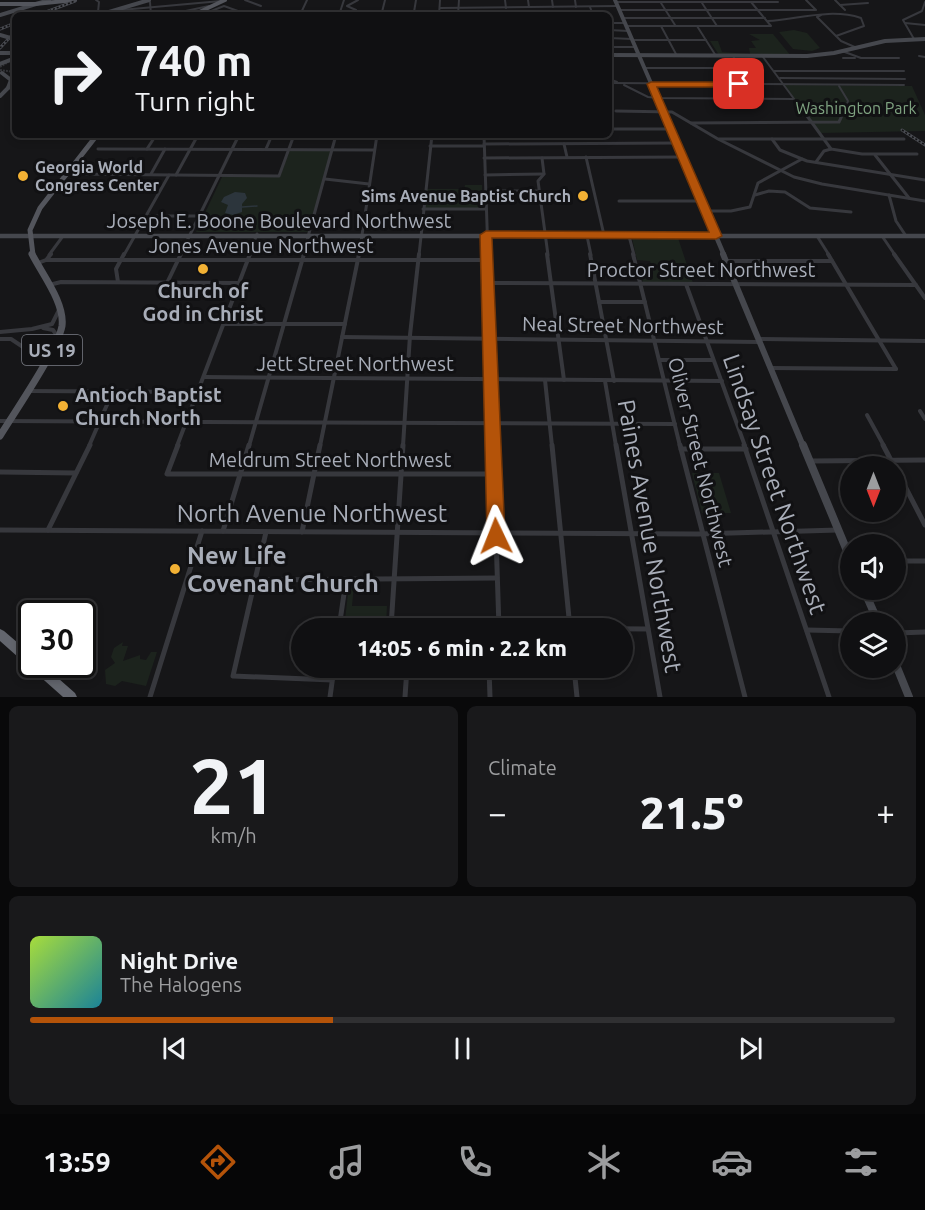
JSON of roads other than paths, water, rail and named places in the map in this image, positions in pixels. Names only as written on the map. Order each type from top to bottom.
[{"type":"highway","points":[[0,634],[18,650]]},
{"type":"highway","points":[[50,678],[71,697]]},
{"type":"main road","points":[[0,15],[49,0]]},
{"type":"main road","points":[[35,4],[75,0]]},
{"type":"main road","points":[[106,12],[148,0]]},
{"type":"main road","points":[[198,12],[223,1]]},
{"type":"main road","points":[[0,4],[25,6]]},
{"type":"main road","points":[[617,5],[841,534]]},
{"type":"main road","points":[[612,56],[807,56],[842,51],[885,40],[925,39]]},
{"type":"main road","points":[[0,72],[11,80],[8,88],[0,96]]},
{"type":"main road","points":[[30,234],[35,216],[95,138]]},
{"type":"main road","name":"Joseph E. Boone Boulevard Northwest","points":[[0,238],[30,234],[925,236]]},
{"type":"main road","name":"US 19","points":[[0,436],[4,421],[27,391],[51,352],[62,320],[60,309],[31,250],[30,234]]},
{"type":"main road","points":[[901,678],[909,697]]},
{"type":"street","points":[[148,0],[151,12]]},
{"type":"street","points":[[245,0],[261,6]]},
{"type":"street","points":[[253,3],[261,0]]},
{"type":"street","points":[[358,0],[347,6],[352,10],[371,10]]},
{"type":"street","points":[[385,0],[382,12],[439,12],[459,8],[534,9],[725,1],[777,1],[784,10]]},
{"type":"street","points":[[414,12],[416,0]]},
{"type":"street","points":[[439,12],[440,0]]},
{"type":"street","points":[[458,12],[459,0]]},
{"type":"street","points":[[505,0],[506,8]]},
{"type":"street","points":[[528,0],[529,8]]},
{"type":"street","points":[[552,0],[553,7]]},
{"type":"street","points":[[575,0],[576,7]]},
{"type":"street","points":[[806,0],[821,15]]},
{"type":"street","points":[[835,0],[845,10]]},
{"type":"street","points":[[840,5],[869,4],[864,0]]},
{"type":"street","points":[[114,10],[223,1]]},
{"type":"street","points":[[612,24],[626,26],[771,25],[752,2]]},
{"type":"street","points":[[904,23],[905,18],[923,10],[925,2]]},
{"type":"street","points":[[192,3],[199,7]]},
{"type":"street","points":[[662,3],[675,26]]},
{"type":"street","points":[[702,3],[718,26]]},
{"type":"street","points":[[617,5],[666,10],[815,10]]},
{"type":"street","points":[[209,12],[224,6],[241,12]]},
{"type":"street","points":[[179,12],[207,7]]},
{"type":"street","points":[[562,7],[563,12]]},
{"type":"street","points":[[590,7],[592,12]]},
{"type":"street","points":[[622,18],[787,21],[796,16],[808,15],[861,18],[864,26],[836,36]]},
{"type":"street","points":[[808,15],[817,17],[842,42],[856,48]]},
{"type":"street","points":[[817,17],[821,15]]},
{"type":"street","points":[[904,23],[925,25]]},
{"type":"street","points":[[904,23],[914,39]]},
{"type":"street","points":[[612,29],[626,26]]},
{"type":"street","points":[[661,26],[677,56]]},
{"type":"street","points":[[697,26],[716,56]]},
{"type":"street","points":[[830,30],[843,32]]},
{"type":"street","points":[[612,38],[706,40]]},
{"type":"street","points":[[612,47],[636,47]]},
{"type":"street","points":[[842,51],[859,57]]},
{"type":"street","points":[[733,56],[751,85]]},
{"type":"street","points":[[919,56],[925,57]]},
{"type":"street","points":[[763,57],[831,149]]},
{"type":"street","points":[[843,58],[899,58]]},
{"type":"street","points":[[645,68],[725,68]]},
{"type":"street","points":[[773,70],[904,71]]},
{"type":"street","points":[[779,78],[905,79]]},
{"type":"street","points":[[612,82],[648,97],[658,98],[794,99]]},
{"type":"street","points":[[620,84],[904,85]]},
{"type":"street","points":[[691,123],[834,123],[842,120],[848,101],[838,85]]},
{"type":"street","points":[[616,111],[672,112],[778,171],[816,183],[925,201]]},
{"type":"street","points":[[612,129],[671,129]]},
{"type":"street","points":[[147,149],[154,138]]},
{"type":"street","points":[[176,175],[196,138]]},
{"type":"street","points":[[167,283],[238,138]]},
{"type":"street","points":[[266,149],[271,138]]},
{"type":"street","points":[[67,174],[279,176],[293,138]]},
{"type":"street","points":[[223,531],[285,323],[335,138]]},
{"type":"street","points":[[302,532],[363,235],[376,138]]},
{"type":"street","points":[[391,618],[410,337],[431,138]]},
{"type":"street","points":[[484,138],[499,618]]},
{"type":"street","points":[[601,138],[603,143]]},
{"type":"street","points":[[718,139],[904,139]]},
{"type":"street","points":[[771,139],[780,150],[802,159],[925,180]]},
{"type":"street","points":[[430,146],[677,143]]},
{"type":"street","points":[[564,144],[567,158]]},
{"type":"street","points":[[98,149],[374,150]]},
{"type":"street","points":[[150,175],[165,149]]},
{"type":"street","points":[[816,162],[824,151],[831,149],[875,154],[917,154]]},
{"type":"street","points":[[875,154],[909,198]]},
{"type":"street","points":[[586,157],[604,235]]},
{"type":"street","points":[[484,158],[683,157]]},
{"type":"street","points":[[542,158],[544,174],[538,181],[564,380]]},
{"type":"street","points":[[705,211],[744,209],[752,205],[756,186],[761,180],[802,159]]},
{"type":"street","points":[[485,174],[544,174]]},
{"type":"street","points":[[118,283],[116,272],[121,260],[170,175]]},
{"type":"street","points":[[324,179],[369,184]]},
{"type":"street","points":[[756,186],[793,195],[810,208],[851,212]]},
{"type":"street","points":[[485,191],[539,191]]},
{"type":"street","points":[[754,195],[775,191]]},
{"type":"street","points":[[889,195],[896,221],[907,236]]},
{"type":"street","points":[[619,201],[701,201]]},
{"type":"street","points":[[423,209],[485,209]]},
{"type":"street","points":[[147,216],[201,216]]},
{"type":"street","points":[[46,260],[64,234]]},
{"type":"street","points":[[187,423],[257,234]]},
{"type":"street","name":"Paines Avenue Northwest","points":[[587,235],[614,381]]},
{"type":"street","name":"Oliver Street Northwest","points":[[629,235],[745,697]]},
{"type":"street","points":[[771,368],[896,369],[817,236]]},
{"type":"street","points":[[882,236],[925,298]]},
{"type":"street","name":"Jones Avenue Northwest","points":[[37,263],[46,260],[486,260]]},
{"type":"street","points":[[726,261],[832,261]]},
{"type":"street","points":[[49,285],[61,282],[239,283]]},
{"type":"street","name":"Proctor Street Northwest","points":[[487,283],[916,285]]},
{"type":"street","name":"Lindsay Street Northwest","points":[[686,284],[746,449],[829,697]]},
{"type":"street","points":[[599,302],[645,302]]},
{"type":"street","points":[[40,328],[52,324],[60,309]]},
{"type":"street","points":[[225,324],[345,324]]},
{"type":"street","points":[[0,332],[52,329],[58,337]]},
{"type":"street","name":"Neal Street Northwest","points":[[342,337],[925,341]]},
{"type":"street","points":[[0,339],[11,339],[29,351],[51,352]]},
{"type":"street","points":[[660,360],[713,360]]},
{"type":"street","name":"Jett Street Northwest","points":[[205,377],[722,381]]},
{"type":"street","points":[[545,380],[569,618]]},
{"type":"street","name":"Paines Avenue Northwest","points":[[605,381],[660,697]]},
{"type":"street","points":[[27,391],[199,392]]},
{"type":"street","points":[[48,530],[113,391]]},
{"type":"street","points":[[920,411],[925,419]]},
{"type":"street","points":[[867,415],[889,456]]},
{"type":"street","points":[[4,421],[675,424]]},
{"type":"street","name":"Meldrum Street Northwest","points":[[187,423],[167,474],[494,474]]},
{"type":"street","points":[[681,449],[746,449]]},
{"type":"street","points":[[906,460],[925,460]]},
{"type":"street","points":[[811,461],[840,461]]},
{"type":"street","points":[[0,472],[76,473]]},
{"type":"street","points":[[906,489],[925,525]]},
{"type":"street","name":"North Avenue Northwest","points":[[0,530],[704,534],[839,530]]},
{"type":"street","points":[[150,697],[202,531]]},
{"type":"street","points":[[266,532],[233,676],[332,680],[330,697]]},
{"type":"street","points":[[906,561],[925,561]]},
{"type":"street","points":[[255,580],[497,578]]},
{"type":"street","points":[[340,618],[346,580]]},
{"type":"street","points":[[633,628],[648,628]]},
{"type":"street","points":[[807,630],[840,631]]},
{"type":"street","points":[[906,633],[925,632]]},
{"type":"street","points":[[405,697],[406,678]]},
{"type":"street","points":[[489,678],[490,697]]},
{"type":"street","points":[[575,678],[577,697]]},
{"type":"waterway","points":[[242,207],[257,206]]},
{"type":"tunnel","points":[[0,67],[12,60]]},
{"type":"tunnel","points":[[0,70],[12,72]]},
{"type":"railway","points":[[46,12],[75,1]]},
{"type":"railway","points":[[0,29],[12,24]]},
{"type":"railway","points":[[0,48],[12,35]]},
{"type":"railway","points":[[902,130],[925,145]]},
{"type":"place","name":"Georgia World Congress Center","points":[[23,176]]},
{"type":"place","name":"Sims Avenue Baptist Church","points":[[583,196]]},
{"type":"place","name":"Church of God in Christ","points":[[203,269]]},
{"type":"place","name":"Antioch Baptist Church North","points":[[63,406]]},
{"type":"place","name":"New Life Covenant Church","points":[[175,569]]},
{"type":"park label","name":"Washington Park","points":[[856,108]]}]
